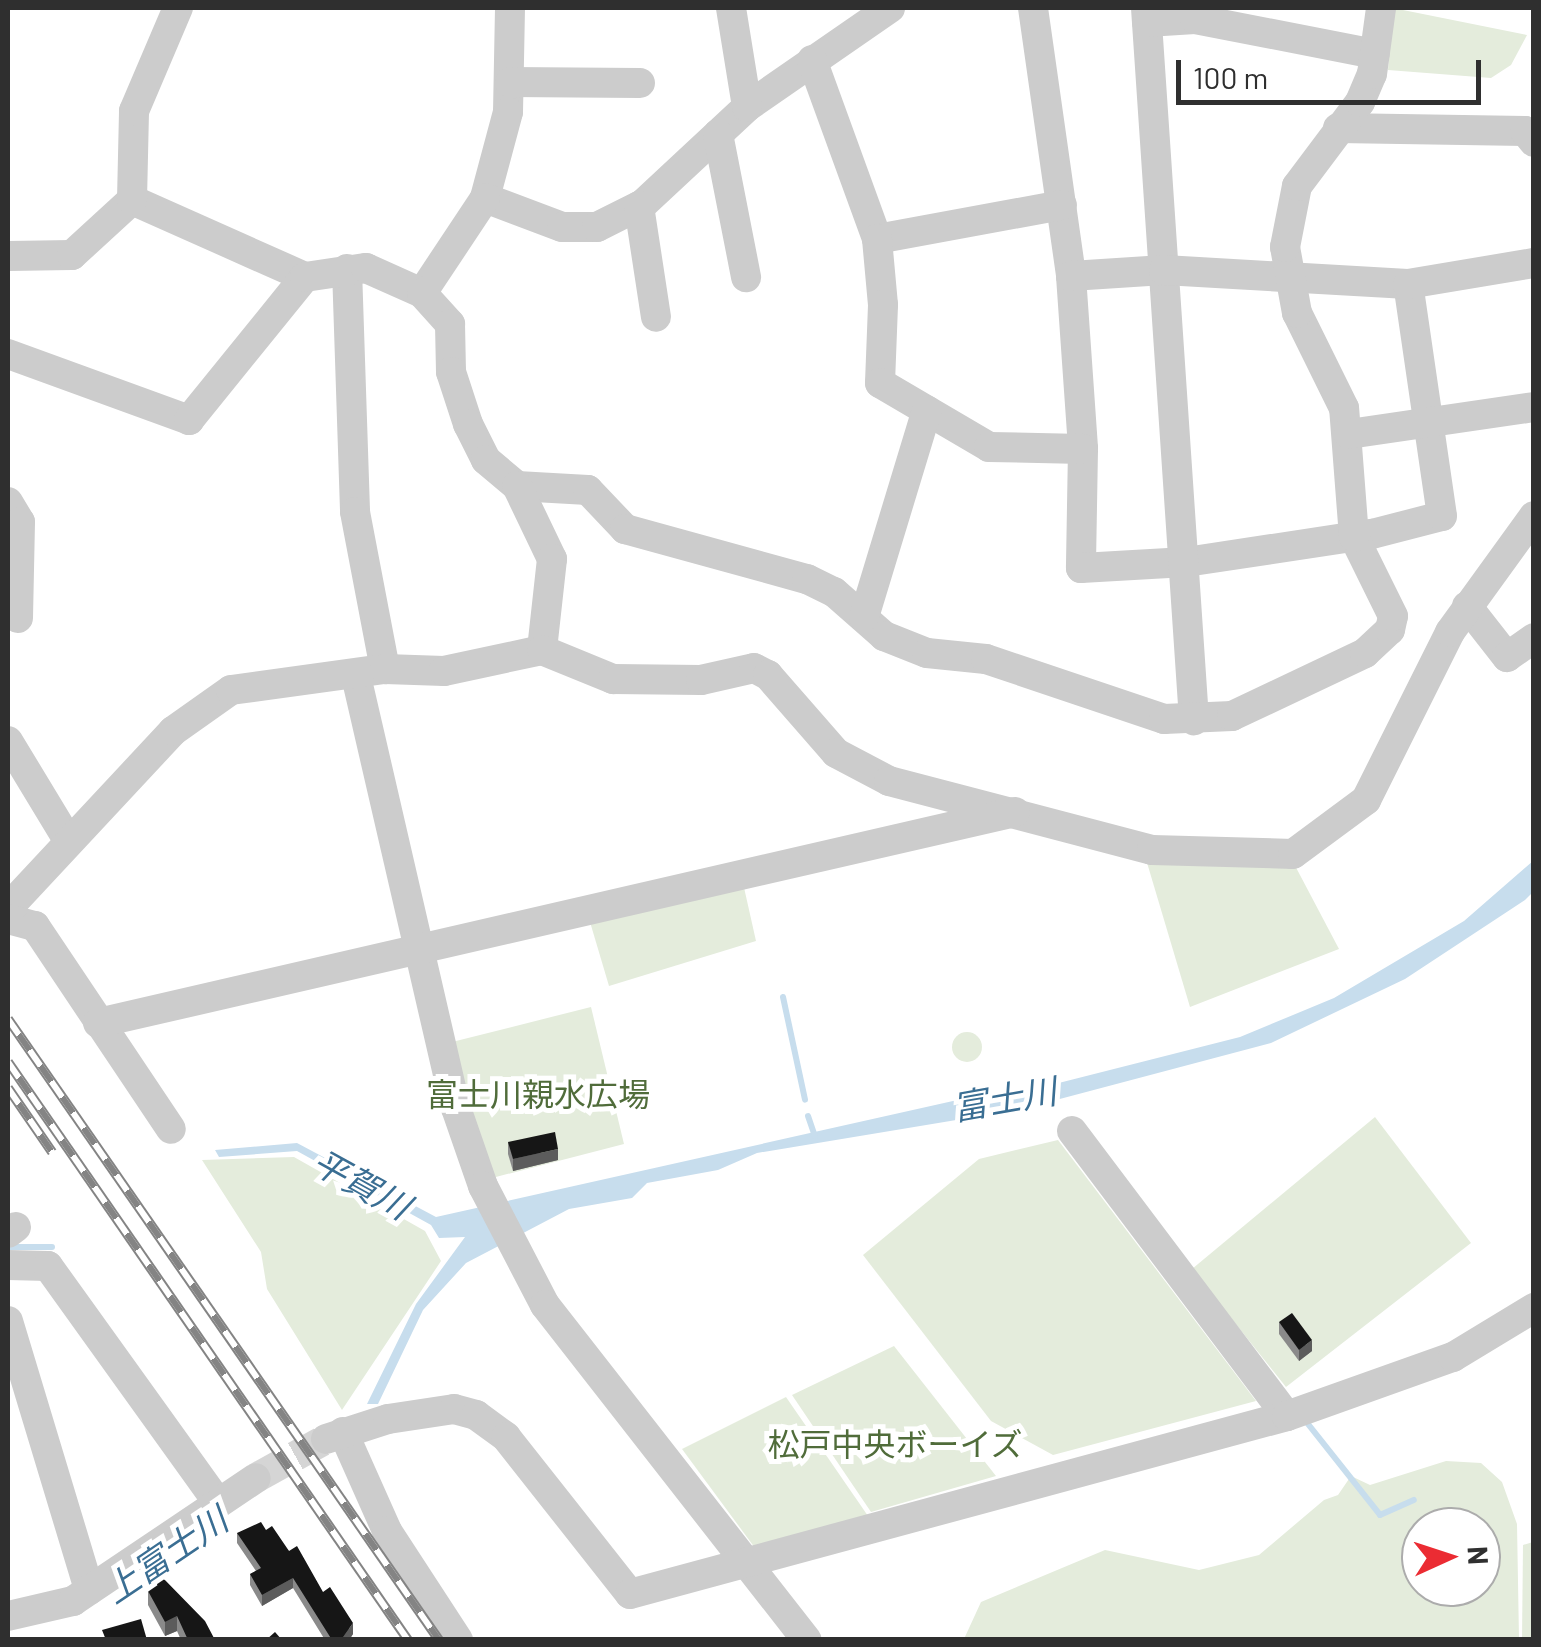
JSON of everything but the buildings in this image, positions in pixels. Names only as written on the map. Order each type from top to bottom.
[{"type":"street","points":[[8,256],[72,255],[132,200],[134,111],[178,8]]},
{"type":"street","points":[[422,293],[486,198],[510,82],[510,8]]},
{"type":"street","points":[[732,8],[747,107]]},
{"type":"street","points":[[486,198],[562,226],[597,227],[638,206],[747,107],[890,8]]},
{"type":"street","points":[[1033,8],[1071,276],[1083,450],[1080,568],[1186,562],[1354,537],[1442,516],[1408,284]]},
{"type":"street","points":[[518,486],[588,490],[625,529],[771,565],[834,592],[884,636],[927,653],[986,659],[1114,705],[1194,720],[1232,716],[1365,653],[1390,630],[1392,616],[1354,537],[1349,434],[1334,378],[1297,313],[1286,278],[1288,211],[1297,186],[1360,102],[1374,54],[1381,8]]},
{"type":"street","points":[[1194,720],[1146,15],[1195,19],[1374,54]]},
{"type":"street","points":[[812,60],[876,238],[884,305],[880,383],[989,447],[1083,450]]},
{"type":"street","points":[[510,82],[640,84]]},
{"type":"street","points":[[1338,128],[1525,131],[1534,142]]},
{"type":"street","points":[[718,134],[746,277]]},
{"type":"street","points":[[132,200],[305,277],[366,268],[422,293],[450,324],[451,372],[468,424],[486,460],[518,486],[552,559],[542,650]]},
{"type":"street","points":[[876,238],[1062,205]]},
{"type":"street","points":[[638,206],[656,317]]},
{"type":"street","points":[[1071,276],[1164,270],[1408,284],[1534,263]]},
{"type":"street","points":[[347,269],[355,512],[371,672],[419,950],[466,1146],[520,1261],[545,1304],[807,1640]]},
{"type":"street","points":[[8,354],[189,420],[305,277]]},
{"type":"street","points":[[1349,434],[1534,407]]},
{"type":"street","points":[[864,617],[927,410]]},
{"type":"street","points":[[8,502],[20,522],[18,618]]},
{"type":"street","points":[[8,908],[172,731],[214,698],[252,685],[371,672],[444,671],[542,650],[613,679],[701,680],[754,668],[768,675],[836,752],[862,769],[1152,850],[1293,854],[1366,800],[1398,727],[1467,606],[1534,516]]},
{"type":"street","points":[[1467,606],[1508,656],[1534,638]]},
{"type":"street","points":[[8,741],[68,840]]},
{"type":"street","points":[[98,1022],[1018,811]]},
{"type":"street","points":[[8,920],[35,926],[171,1129]]},
{"type":"street","points":[[1072,1131],[1287,1416]]},
{"type":"street","points":[[8,1265],[48,1266],[216,1514]]},
{"type":"street","points":[[8,1321],[89,1590]]},
{"type":"street","points":[[458,1640],[386,1531],[335,1436],[454,1410],[476,1416],[506,1437],[630,1594],[1287,1416],[1453,1357],[1530,1321]]},
{"type":"street","points":[[8,1616],[72,1601],[178,1543],[256,1478]]},
{"type":"green space","points":[[1393,8],[1527,35],[1511,65],[1491,78],[1388,70]]},
{"type":"green space","points":[[1145,856],[1291,858],[1339,949],[1190,1007]]},
{"type":"green space","points":[[743,883],[756,941],[609,986],[590,922]]},
{"type":"green space","name":"富士川親水広場","points":[[591,1007],[624,1144],[492,1178],[452,1042]]},
{"type":"green space","points":[[967,1032],[978,1036],[982,1047],[978,1058],[967,1062],[956,1058],[952,1047],[956,1036]]},
{"type":"green space","points":[[1375,1117],[1471,1243],[1286,1387],[1192,1269]]},
{"type":"green space","points":[[1058,1140],[1256,1401],[1053,1455],[991,1421],[863,1255],[979,1159]]},
{"type":"green space","points":[[294,1157],[425,1231],[441,1261],[342,1410],[267,1289],[261,1252],[202,1160]]},
{"type":"green space","name":"松戸中央ボーイズ","points":[[894,1346],[996,1476],[871,1512],[792,1395]]},
{"type":"green space","points":[[786,1397],[868,1516],[755,1548],[682,1449]]},
{"type":"green space","points":[[1446,1461],[1481,1463],[1502,1482],[1517,1524],[1519,1639],[964,1639],[981,1602],[1105,1550],[1199,1570],[1259,1555],[1324,1500],[1338,1495],[1351,1476],[1370,1485]]},
{"type":"green space","points":[[1533,1542],[1533,1639],[1522,1639],[1523,1545]]},
{"type":"water","name":"富士川","points":[[1533,861],[1533,892],[1525,900],[1405,979],[1271,1043],[1022,1109],[757,1153],[718,1170],[647,1183],[632,1198],[569,1209],[466,1263],[423,1310],[378,1404],[367,1404],[416,1304],[465,1237],[439,1238],[431,1225],[297,1151],[219,1157],[215,1150],[297,1143],[436,1217],[953,1101],[1039,1088],[1240,1037],[1334,998],[1464,921]]},
{"type":"waterway","points":[[783,997],[805,1100]]},
{"type":"waterway","points":[[808,1116],[815,1136]]},
{"type":"waterway","name":"平賀川","points":[[8,1247],[52,1247]]},
{"type":"waterway","points":[[1308,1424],[1380,1515],[1414,1500]]},
{"type":"tunnel","points":[[256,1478],[326,1439]]},
{"type":"railway","points":[[8,1019],[439,1640]]},
{"type":"railway","points":[[8,1062],[408,1640]]},
{"type":"railway","points":[[8,1088],[52,1152]]},
{"type":"water label","name":"上富士川","points":[[165,1554]]}]
